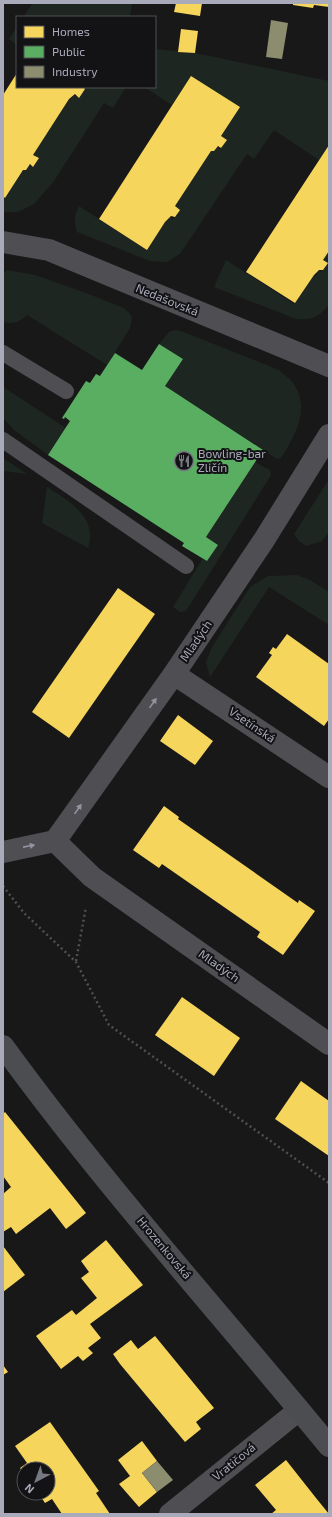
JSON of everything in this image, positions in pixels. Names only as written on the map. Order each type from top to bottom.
[{"type":"street","name":"Nedašovská","points":[[3,242],[48,250],[329,366]]},
{"type":"street","name":"Mladých","points":[[329,435],[264,540],[174,674],[55,841],[92,877],[329,1044]]},
{"type":"street","name":"Vsetínská","points":[[174,674],[329,777]]},
{"type":"street","points":[[3,852],[55,841]]},
{"type":"street","name":"Hrozenkovská","points":[[3,1046],[29,1082],[98,1169],[329,1446]]},
{"type":"street","name":"Vratičová","points":[[170,1514],[299,1410]]},
{"type":"lane","points":[[3,352],[66,391]]},
{"type":"lane","points":[[3,440],[186,566]]},
{"type":"path","points":[[76,962],[92,877]]},
{"type":"path","points":[[3,886],[24,913],[76,962],[109,1025],[329,1183]]},
{"type":"shaded area","points":[[33,3],[132,3],[130,16],[24,16]]},
{"type":"shaded area","points":[[16,28],[16,44],[9,39]]},
{"type":"shaded area","points":[[156,49],[195,53],[329,81],[329,144],[319,160],[274,130],[254,159],[247,154],[180,254],[167,262],[150,261],[77,232],[75,216],[79,206],[147,250],[165,222],[167,222],[170,217],[173,219],[179,211],[175,206],[211,151],[214,151],[217,146],[220,149],[226,141],[220,137],[191,77],[172,105],[146,88],[156,88]]},
{"type":"shaded area","points":[[81,88],[125,88],[113,108],[104,103],[54,181],[34,204],[18,212],[3,212],[3,198],[5,198],[23,170],[26,170],[28,165],[33,167],[38,159],[32,156],[69,99],[70,100],[74,95],[79,98]]},
{"type":"shaded area","points":[[329,251],[329,305],[321,313],[311,318],[296,319],[214,287],[226,260],[294,304],[314,275],[315,276],[319,270],[321,272],[327,264],[322,261]]},
{"type":"shaded area","points":[[7,270],[35,275],[124,308],[132,318],[130,328],[107,365],[27,315],[16,322],[3,322],[3,274]]},
{"type":"shaded area","points":[[175,330],[181,331],[279,370],[291,380],[297,390],[300,400],[300,420],[292,439],[281,458],[277,459],[165,386],[183,359],[159,344],[169,332]]},
{"type":"shaded area","points":[[3,387],[66,428],[48,455],[14,430],[3,418]]},
{"type":"shaded area","points":[[3,458],[27,474],[3,471]]},
{"type":"shaded area","points":[[255,462],[270,470],[271,475],[186,611],[180,612],[173,607],[203,558],[207,561],[218,545],[206,537]]},
{"type":"shaded area","points":[[329,479],[329,532],[322,541],[306,546],[299,541],[294,534]]},
{"type":"shaded area","points":[[47,487],[80,511],[89,527],[90,537],[88,548],[42,523]]},
{"type":"shaded area","points":[[297,575],[310,580],[329,592],[329,625],[269,587],[210,677],[206,662],[212,647],[250,587],[268,576]]},
{"type":"building: Homes","points":[[176,3],[202,3],[200,16],[174,12]]},
{"type":"building: Homes","points":[[293,3],[329,3],[329,7],[314,5],[313,8],[293,5]]},
{"type":"building: Homes","points":[[181,29],[198,31],[195,53],[178,52]]},
{"type":"building: Homes","points":[[16,75],[16,88],[85,89],[79,98],[75,94],[69,99],[33,155],[39,158],[33,167],[30,164],[26,170],[23,170],[5,198],[3,196],[3,95]]},
{"type":"building: Homes","points":[[191,76],[240,107],[221,136],[227,140],[221,148],[218,146],[214,151],[211,151],[175,206],[180,210],[175,217],[171,216],[165,222],[147,250],[99,219]]},
{"type":"building: Homes","points":[[329,145],[329,251],[323,260],[328,263],[323,270],[319,270],[314,275],[295,303],[246,272]]},
{"type":"building: Homes","points":[[118,588],[155,614],[69,738],[32,712]]},
{"type":"building: Homes","points":[[287,634],[329,664],[329,719],[324,726],[256,677],[272,655],[269,653],[273,647],[276,649]]},
{"type":"building: Homes","points":[[178,715],[213,741],[195,765],[160,741]]},
{"type":"building: Homes","points":[[164,806],[179,817],[178,819],[298,903],[299,900],[315,911],[283,955],[257,937],[260,932],[162,864],[159,868],[133,850]]},
{"type":"building: Homes","points":[[182,997],[240,1038],[214,1076],[155,1035]]},
{"type":"building: Homes","points":[[301,1081],[329,1101],[329,1156],[275,1119]]},
{"type":"building: Homes","points":[[5,1112],[86,1213],[66,1229],[50,1208],[16,1234],[11,1227],[3,1232],[3,1194],[11,1187],[3,1176],[3,1114]]},
{"type":"building: Homes","points":[[106,1240],[143,1285],[90,1324],[101,1338],[88,1348],[93,1353],[83,1361],[78,1356],[61,1369],[36,1336],[72,1310],[76,1315],[97,1298],[81,1278],[89,1272],[81,1261]]},
{"type":"building: Homes","points":[[3,1246],[25,1275],[3,1292]]},
{"type":"building: Homes","points":[[155,1336],[214,1408],[196,1422],[201,1429],[185,1442],[113,1354],[131,1340],[138,1349]]},
{"type":"building: Homes","points":[[3,1365],[8,1372],[3,1375]]},
{"type":"building: Homes","points":[[50,1422],[99,1491],[96,1493],[110,1514],[62,1514],[53,1501],[56,1501],[56,1461],[26,1461],[15,1446]]},
{"type":"building: Homes","points":[[142,1441],[157,1461],[142,1473],[157,1492],[139,1507],[119,1484],[130,1476],[118,1460]]},
{"type":"building: Homes","points":[[286,1460],[329,1514],[271,1514],[276,1510],[255,1485]]},
{"type":"building: Public","points":[[159,344],[183,359],[165,386],[263,450],[206,537],[218,545],[207,561],[182,546],[184,543],[48,455],[70,421],[65,417],[64,419],[62,418],[86,381],[90,383],[96,374],[100,376],[115,353],[142,370]]},
{"type":"building: Industry","points":[[271,20],[288,23],[282,59],[266,57]]},
{"type":"building: Industry","points":[[157,1461],[173,1480],[157,1492],[142,1473]]},
{"type":"place","name":"Bowling-bar Zličín","points":[[184,461]]}]
